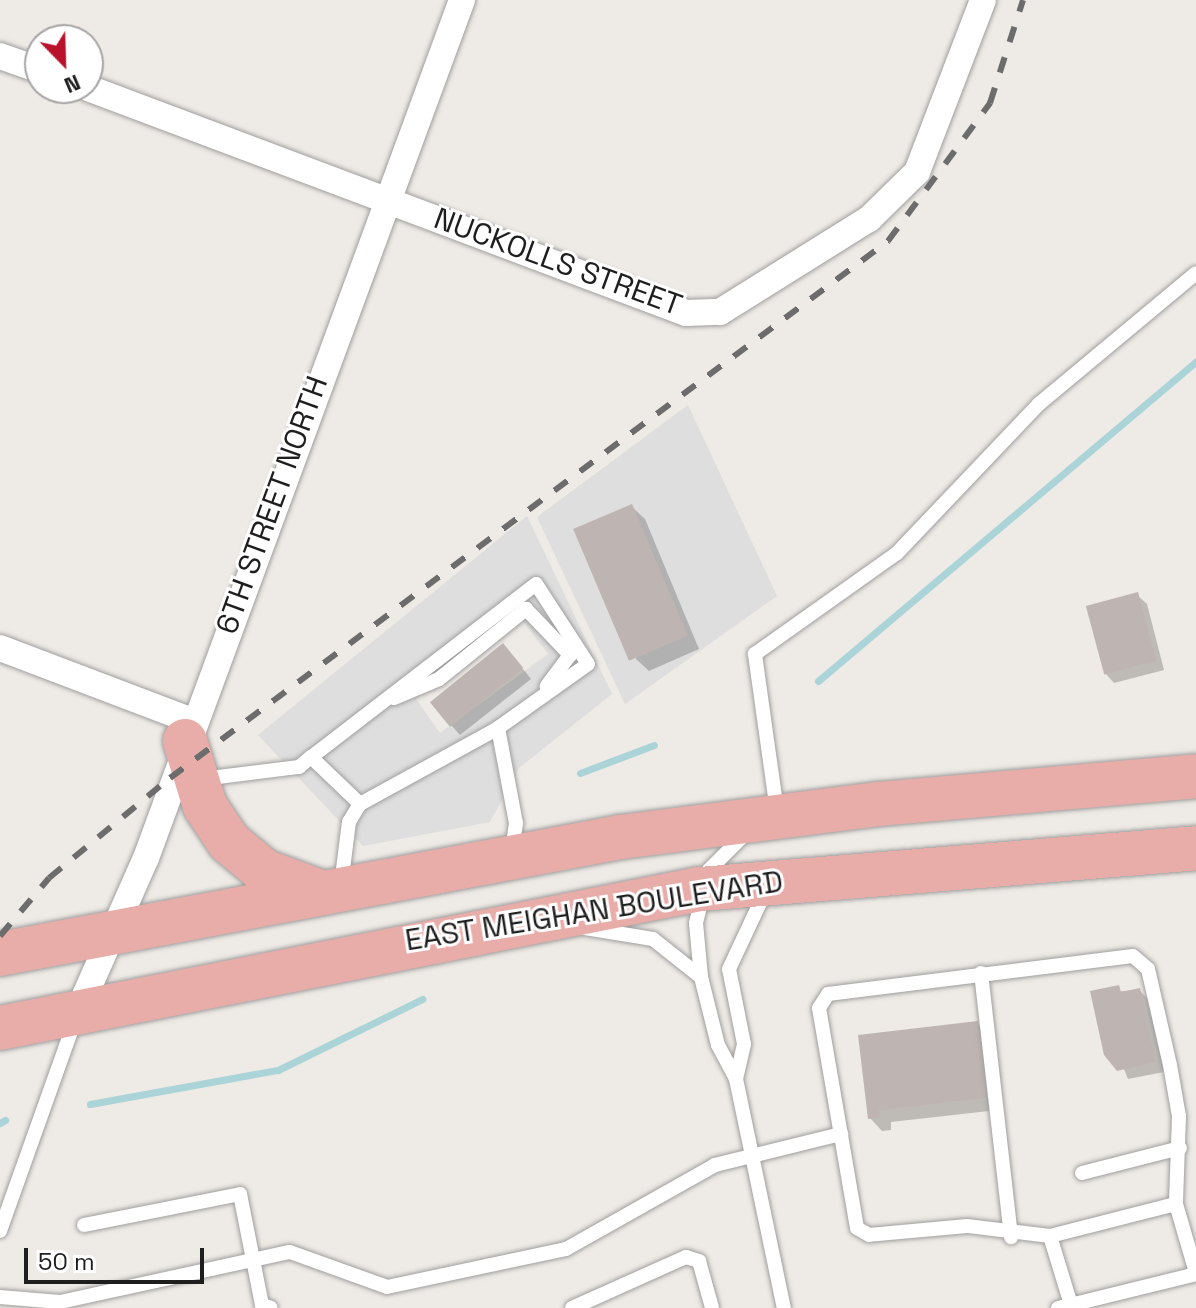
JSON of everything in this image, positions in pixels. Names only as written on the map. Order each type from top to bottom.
[{"type":"highway","points":[[191,747],[216,824],[246,858],[328,888]]},
{"type":"highway","points":[[0,954],[115,927],[512,856],[777,817],[1196,776]]},
{"type":"highway","name":"EAST MEIGHAN BOULEVARD","points":[[0,1028],[79,1009],[540,916],[700,889],[772,880],[1196,848]]},
{"type":"street","name":"6TH STREET NORTH","points":[[79,1009],[191,747],[386,198],[462,0]]},
{"type":"street","name":"NUCKOLLS STREET","points":[[104,94],[686,313],[720,312],[869,219],[917,172],[983,0]]},
{"type":"street","points":[[0,56],[24,64]]},
{"type":"street","points":[[0,648],[191,747]]},
{"type":"lane","points":[[784,1308],[736,1079],[718,1045],[701,977],[700,889],[722,853],[777,817],[755,654],[897,553],[1039,404],[1196,273]]},
{"type":"lane","points":[[191,747],[299,767],[536,584],[588,664],[498,728],[360,804],[349,822],[328,888]]},
{"type":"lane","points":[[373,707],[439,679],[526,609],[570,655],[540,696]]},
{"type":"lane","points":[[498,728],[516,823],[512,856]]},
{"type":"lane","points":[[311,757],[360,804]]},
{"type":"lane","points":[[736,1079],[744,1044],[729,969],[772,880]]},
{"type":"lane","points":[[540,916],[607,936],[653,939],[701,977]]},
{"type":"lane","points":[[1050,1236],[1067,1307],[1196,1274],[1176,1204],[1180,1148],[1148,969],[1113,952],[828,994],[819,1008],[857,1228],[869,1235],[967,1226],[1011,1237],[1050,1236],[1176,1204]]},
{"type":"lane","points":[[981,973],[1011,1237]]},
{"type":"lane","points":[[0,1231],[79,1009]]},
{"type":"lane","points":[[0,1297],[80,1302],[252,1258],[290,1252],[387,1287],[566,1249],[715,1165],[841,1134]]},
{"type":"lane","points":[[1082,1173],[1180,1148]]},
{"type":"lane","points":[[84,1225],[240,1194],[265,1307]]},
{"type":"lane","points":[[572,1308],[686,1257],[699,1261],[712,1308]]},
{"type":"shaded area","points":[[688,405],[777,596],[625,704],[537,517]]},
{"type":"shaded area","points":[[527,516],[612,694],[519,768],[490,822],[363,846],[258,735]],"holes":[[[523,621],[548,654],[440,733],[416,699]]]},
{"type":"building","points":[[632,504],[688,636],[629,661],[573,529]]},
{"type":"building","points":[[1138,592],[1156,661],[1104,675],[1086,606]]},
{"type":"building","points":[[503,643],[523,668],[450,727],[430,702]]},
{"type":"building","points":[[1119,985],[1121,992],[1140,988],[1155,1062],[1117,1071],[1104,1055],[1090,991]]},
{"type":"building","points":[[978,1021],[986,1098],[879,1110],[880,1118],[868,1119],[858,1035]]},
{"type":"waterway","points":[[818,681],[1196,362]]},
{"type":"waterway","points":[[580,773],[654,745]]},
{"type":"waterway","points":[[90,1104],[278,1070],[422,999]]},
{"type":"waterway","points":[[0,1123],[5,1120]]},
{"type":"railway","points":[[0,936],[49,878],[170,778],[888,241],[990,103],[1023,0]]}]
